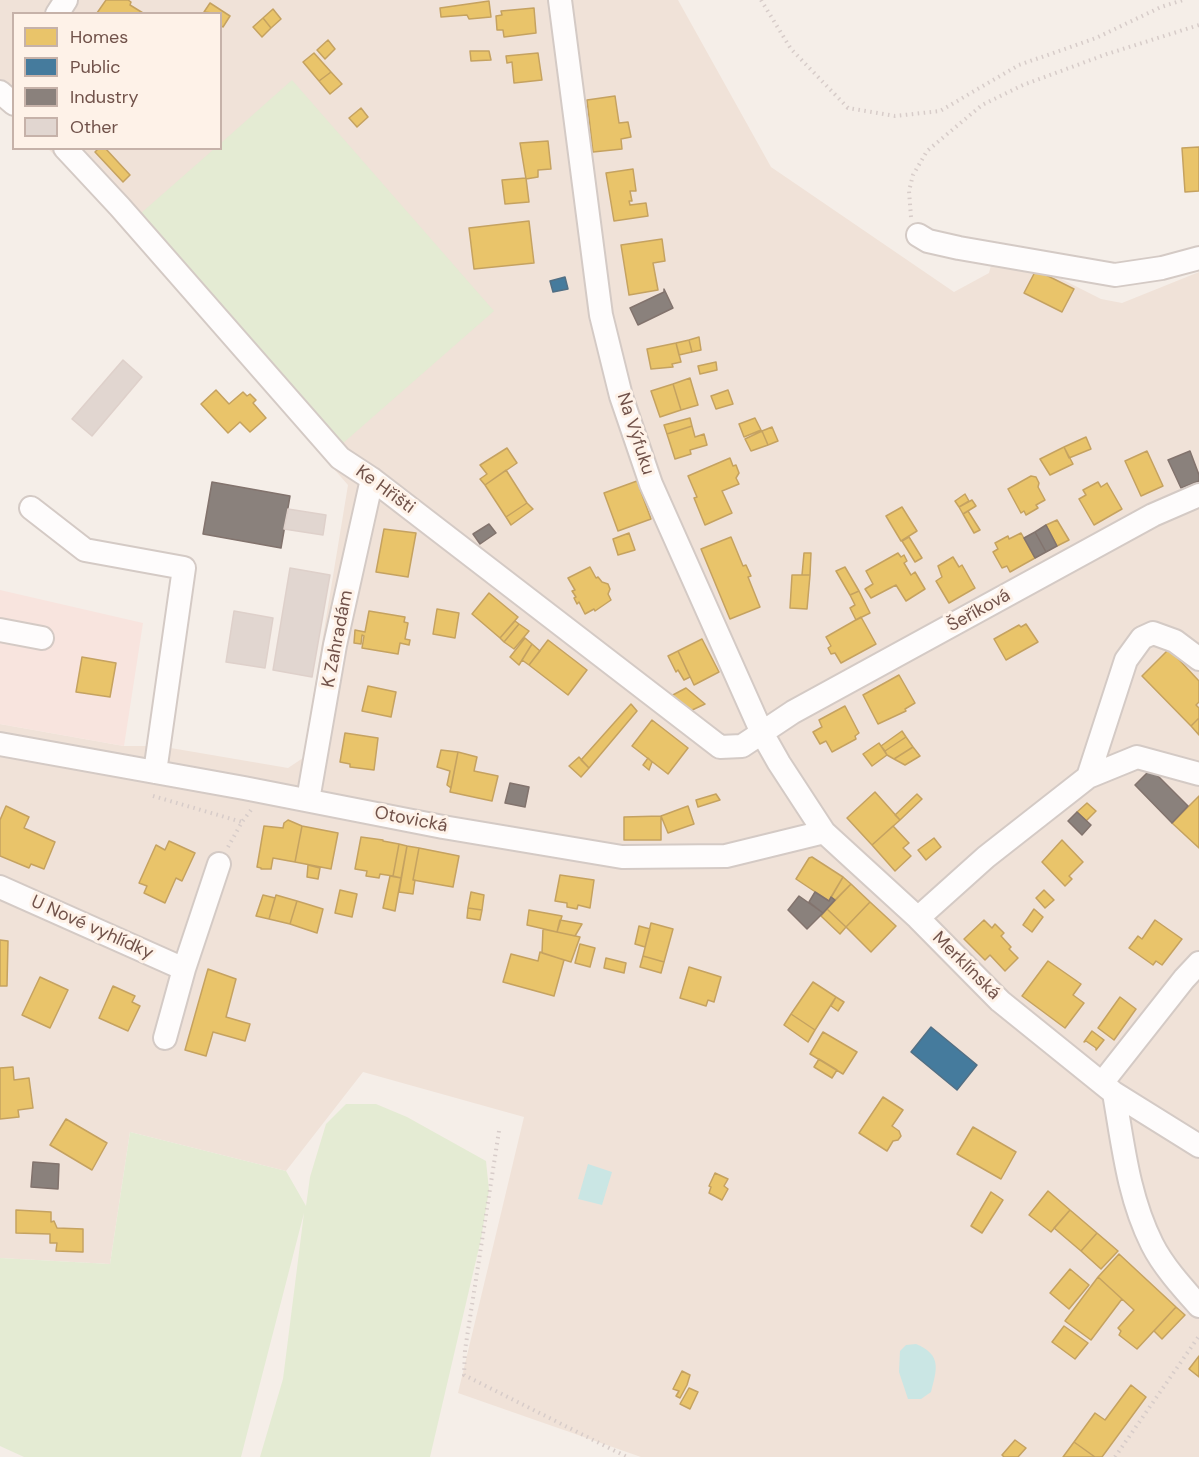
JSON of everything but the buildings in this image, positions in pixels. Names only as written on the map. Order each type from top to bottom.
[{"type":"street","name":"Na Výfuku","points":[[560,0],[601,315],[621,396],[651,484],[762,733],[824,832]]},
{"type":"street","name":"Ke Hřišti","points":[[67,150],[120,207],[340,458],[372,479],[720,747],[742,746],[762,733]]},
{"type":"street","points":[[918,235],[928,241],[959,248],[1115,274],[1162,268],[1199,258]]},
{"type":"street","name":"K Zahradám","points":[[308,800],[335,645],[372,479]]},
{"type":"street","name":"Šeříková","points":[[762,733],[793,712],[1153,515],[1199,495]]},
{"type":"street","points":[[31,508],[85,550],[184,568],[155,772]]},
{"type":"street","points":[[0,630],[42,638]]},
{"type":"street","points":[[1088,777],[1126,660],[1142,638],[1153,633],[1175,641],[1199,659]]},
{"type":"street","name":"Otovická","points":[[0,744],[444,827],[622,857],[726,856],[824,832]]},
{"type":"street","points":[[918,918],[986,857],[1088,777],[1137,757],[1199,774]]},
{"type":"street","name":"Merklínská","points":[[824,832],[918,918],[1000,1001],[1108,1088],[1199,1146]]},
{"type":"street","points":[[165,1038],[184,969],[219,864]]},
{"type":"street","name":"U Nové vyhlídky","points":[[0,887],[184,969]]},
{"type":"street","points":[[1199,963],[1184,979],[1108,1088],[1130,1187],[1152,1244],[1179,1283],[1199,1306]]},
{"type":"path","points":[[760,0],[791,49],[848,108],[895,116],[940,111],[1019,64],[1096,38],[1161,7],[1183,0]]},
{"type":"path","points":[[918,235],[910,213],[909,191],[913,175],[927,151],[982,105],[1065,70],[1199,25]]},
{"type":"path","points":[[219,864],[242,822],[257,804]]},
{"type":"path","points":[[499,1131],[465,1350],[464,1375],[627,1457]]},
{"type":"path","points":[[1115,1457],[1199,1336]]},
{"type":"shaded area","points":[[0,0],[678,0],[771,167],[954,292],[989,273],[996,246],[1101,299],[1122,303],[1199,272],[1199,1457],[641,1457],[458,1393],[524,1117],[363,1072],[286,1171],[130,1132],[110,1264],[0,1258],[0,724],[124,746],[159,746],[288,768],[303,758],[348,485],[66,165],[49,150],[222,150],[222,12],[12,12],[12,117],[0,106]]},
{"type":"shaded area","points":[[0,590],[143,623],[124,746],[0,724]]},
{"type":"green space","points":[[292,80],[494,311],[342,444],[140,214],[213,150],[222,150],[222,142]]},
{"type":"green space","points":[[346,1104],[376,1104],[407,1117],[486,1161],[489,1190],[481,1239],[430,1457],[260,1457],[283,1379],[304,1213],[241,1457],[24,1457],[0,1446],[0,1258],[110,1264],[130,1132],[286,1171],[306,1206],[310,1177],[326,1124]]},
{"type":"water","points":[[588,1164],[612,1172],[602,1205],[578,1199]]},
{"type":"water","points":[[916,1344],[934,1358],[936,1370],[931,1392],[921,1399],[908,1399],[899,1372],[900,1351],[906,1345]]}]
